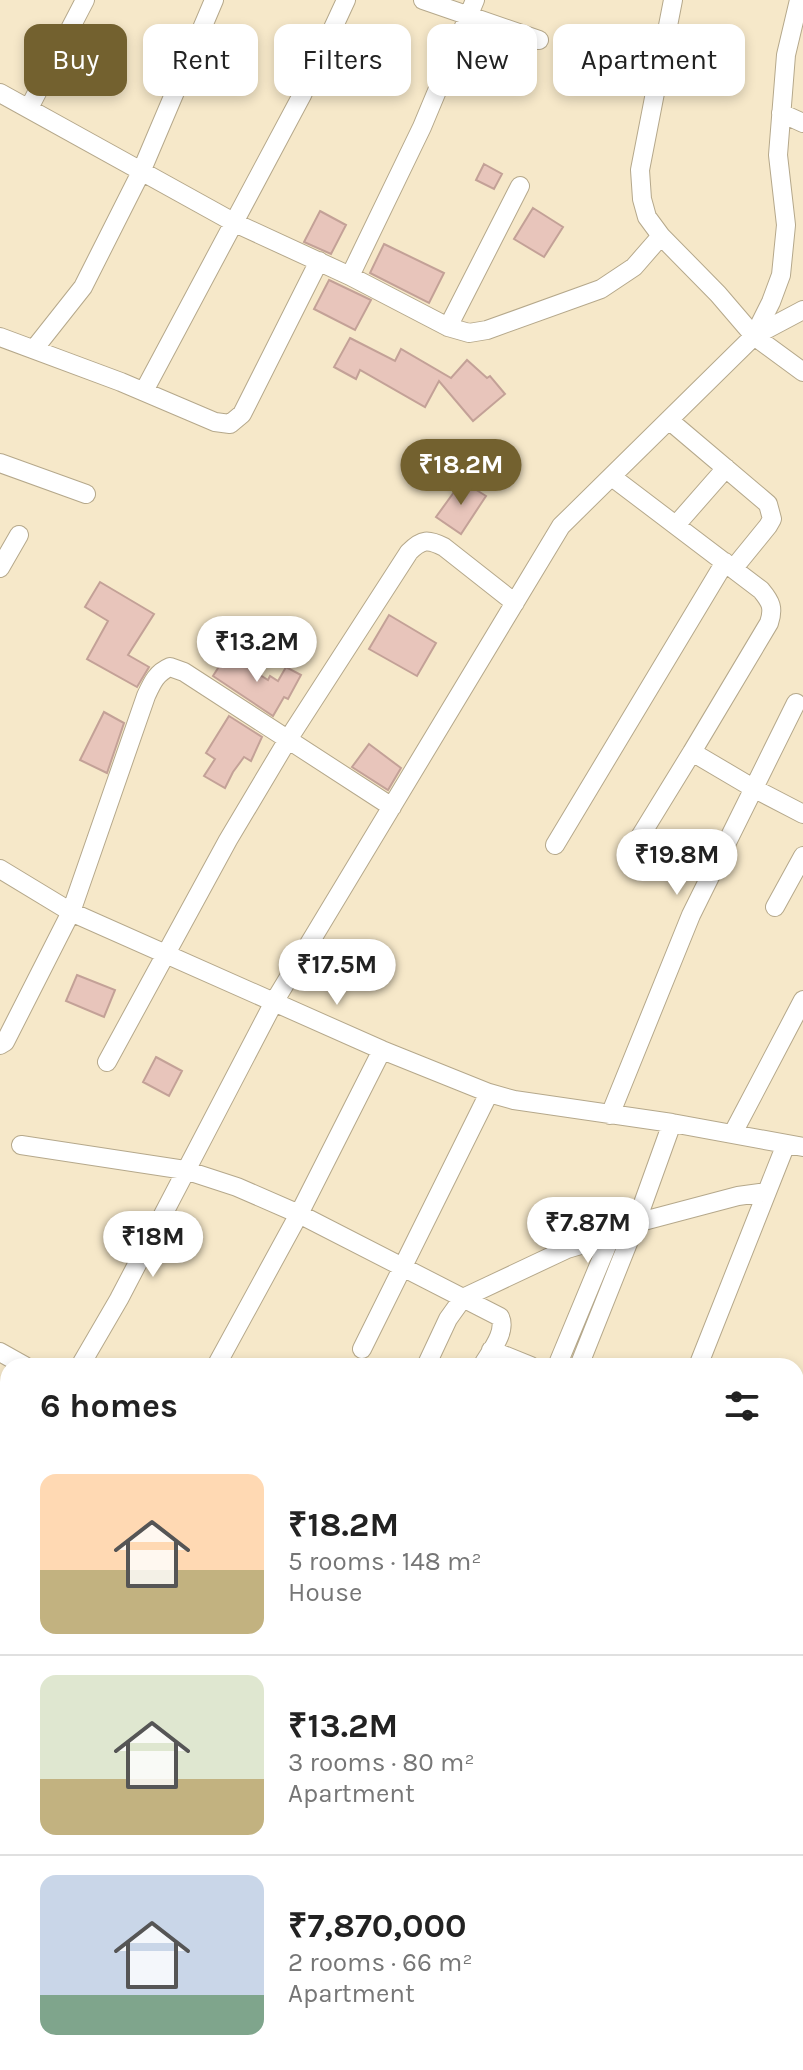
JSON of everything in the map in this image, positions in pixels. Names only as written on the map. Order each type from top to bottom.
[{"type":"street","points":[[29,108],[85,0]]},
{"type":"street","points":[[34,349],[83,287],[141,172],[214,0]]},
{"type":"street","points":[[144,391],[302,95],[346,0]]},
{"type":"street","points":[[423,0],[472,8],[539,40]]},
{"type":"street","points":[[673,0],[640,170],[647,217],[754,336],[803,372]]},
{"type":"street","points":[[754,336],[781,275],[794,224],[778,155],[781,113],[794,58],[799,0]]},
{"type":"street","points":[[350,276],[422,127],[472,8]]},
{"type":"street","points":[[0,93],[235,223],[350,276],[448,327],[469,333],[487,330],[601,289],[634,267],[661,236]]},
{"type":"street","points":[[781,113],[803,123]]},
{"type":"street","points":[[448,327],[520,186]]},
{"type":"street","points":[[0,337],[223,424],[230,424],[242,414],[319,261]]},
{"type":"street","points":[[85,1358],[119,1299],[274,1002],[561,526],[754,336],[803,310]]},
{"type":"street","points":[[555,845],[729,566],[772,519],[768,504],[670,421]]},
{"type":"street","points":[[0,463],[86,494]]},
{"type":"street","points":[[676,525],[726,468]]},
{"type":"street","points":[[612,477],[761,590],[770,600],[773,610],[769,623],[630,853]]},
{"type":"street","points":[[0,568],[19,535]]},
{"type":"street","points":[[107,1062],[228,840],[287,741],[417,543],[433,542],[444,547],[515,603]]},
{"type":"street","points":[[0,1045],[5,1042],[71,912],[146,696],[154,679],[162,671],[170,667],[184,672],[392,807]]},
{"type":"street","points":[[610,1115],[691,915],[796,703]]},
{"type":"street","points":[[692,752],[803,814]]},
{"type":"street","points":[[775,907],[803,856]]},
{"type":"street","points":[[0,869],[71,912],[382,1050],[489,1093],[514,1100],[795,1145],[766,1192],[701,1358]]},
{"type":"street","points":[[733,1133],[803,1000]]},
{"type":"street","points":[[220,1358],[299,1214],[382,1050]]},
{"type":"street","points":[[362,1349],[489,1093]]},
{"type":"street","points":[[582,1358],[672,1123]]},
{"type":"street","points":[[21,1145],[185,1170],[237,1187],[299,1214],[500,1317],[502,1330],[486,1358]]},
{"type":"street","points":[[430,1358],[448,1319],[463,1298],[567,1249],[611,1236],[636,1223],[738,1196],[766,1192]]},
{"type":"street","points":[[560,1358],[611,1236]]},
{"type":"building","points":[[484,164],[502,174],[494,189],[476,180]]},
{"type":"building","points":[[533,208],[563,227],[544,257],[514,239]]},
{"type":"building","points":[[320,211],[346,225],[331,254],[304,242]]},
{"type":"building","points":[[384,244],[444,273],[429,303],[370,273]]},
{"type":"building","points":[[329,280],[371,300],[355,330],[314,309]]},
{"type":"building","points":[[350,338],[395,361],[401,349],[451,378],[467,360],[487,378],[490,376],[505,394],[473,421],[439,381],[425,407],[360,370],[356,379],[334,367]]},
{"type":"building","points":[[462,481],[486,496],[461,534],[436,517]]},
{"type":"building","points":[[100,582],[154,614],[128,655],[149,667],[137,687],[87,659],[108,621],[85,607]]},
{"type":"building","points":[[389,615],[436,643],[417,676],[369,649]]},
{"type":"building","points":[[227,654],[268,680],[270,676],[278,681],[286,667],[301,675],[288,699],[284,697],[273,716],[213,676]]},
{"type":"building","points":[[104,712],[124,723],[107,773],[80,760]]},
{"type":"building","points":[[229,716],[262,737],[251,761],[244,757],[225,788],[204,776],[215,759],[206,753]]},
{"type":"building","points":[[369,744],[401,768],[388,790],[352,767]]},
{"type":"building","points":[[77,975],[115,990],[104,1017],[66,1001]]},
{"type":"building","points":[[156,1057],[182,1071],[169,1096],[143,1082]]}]
